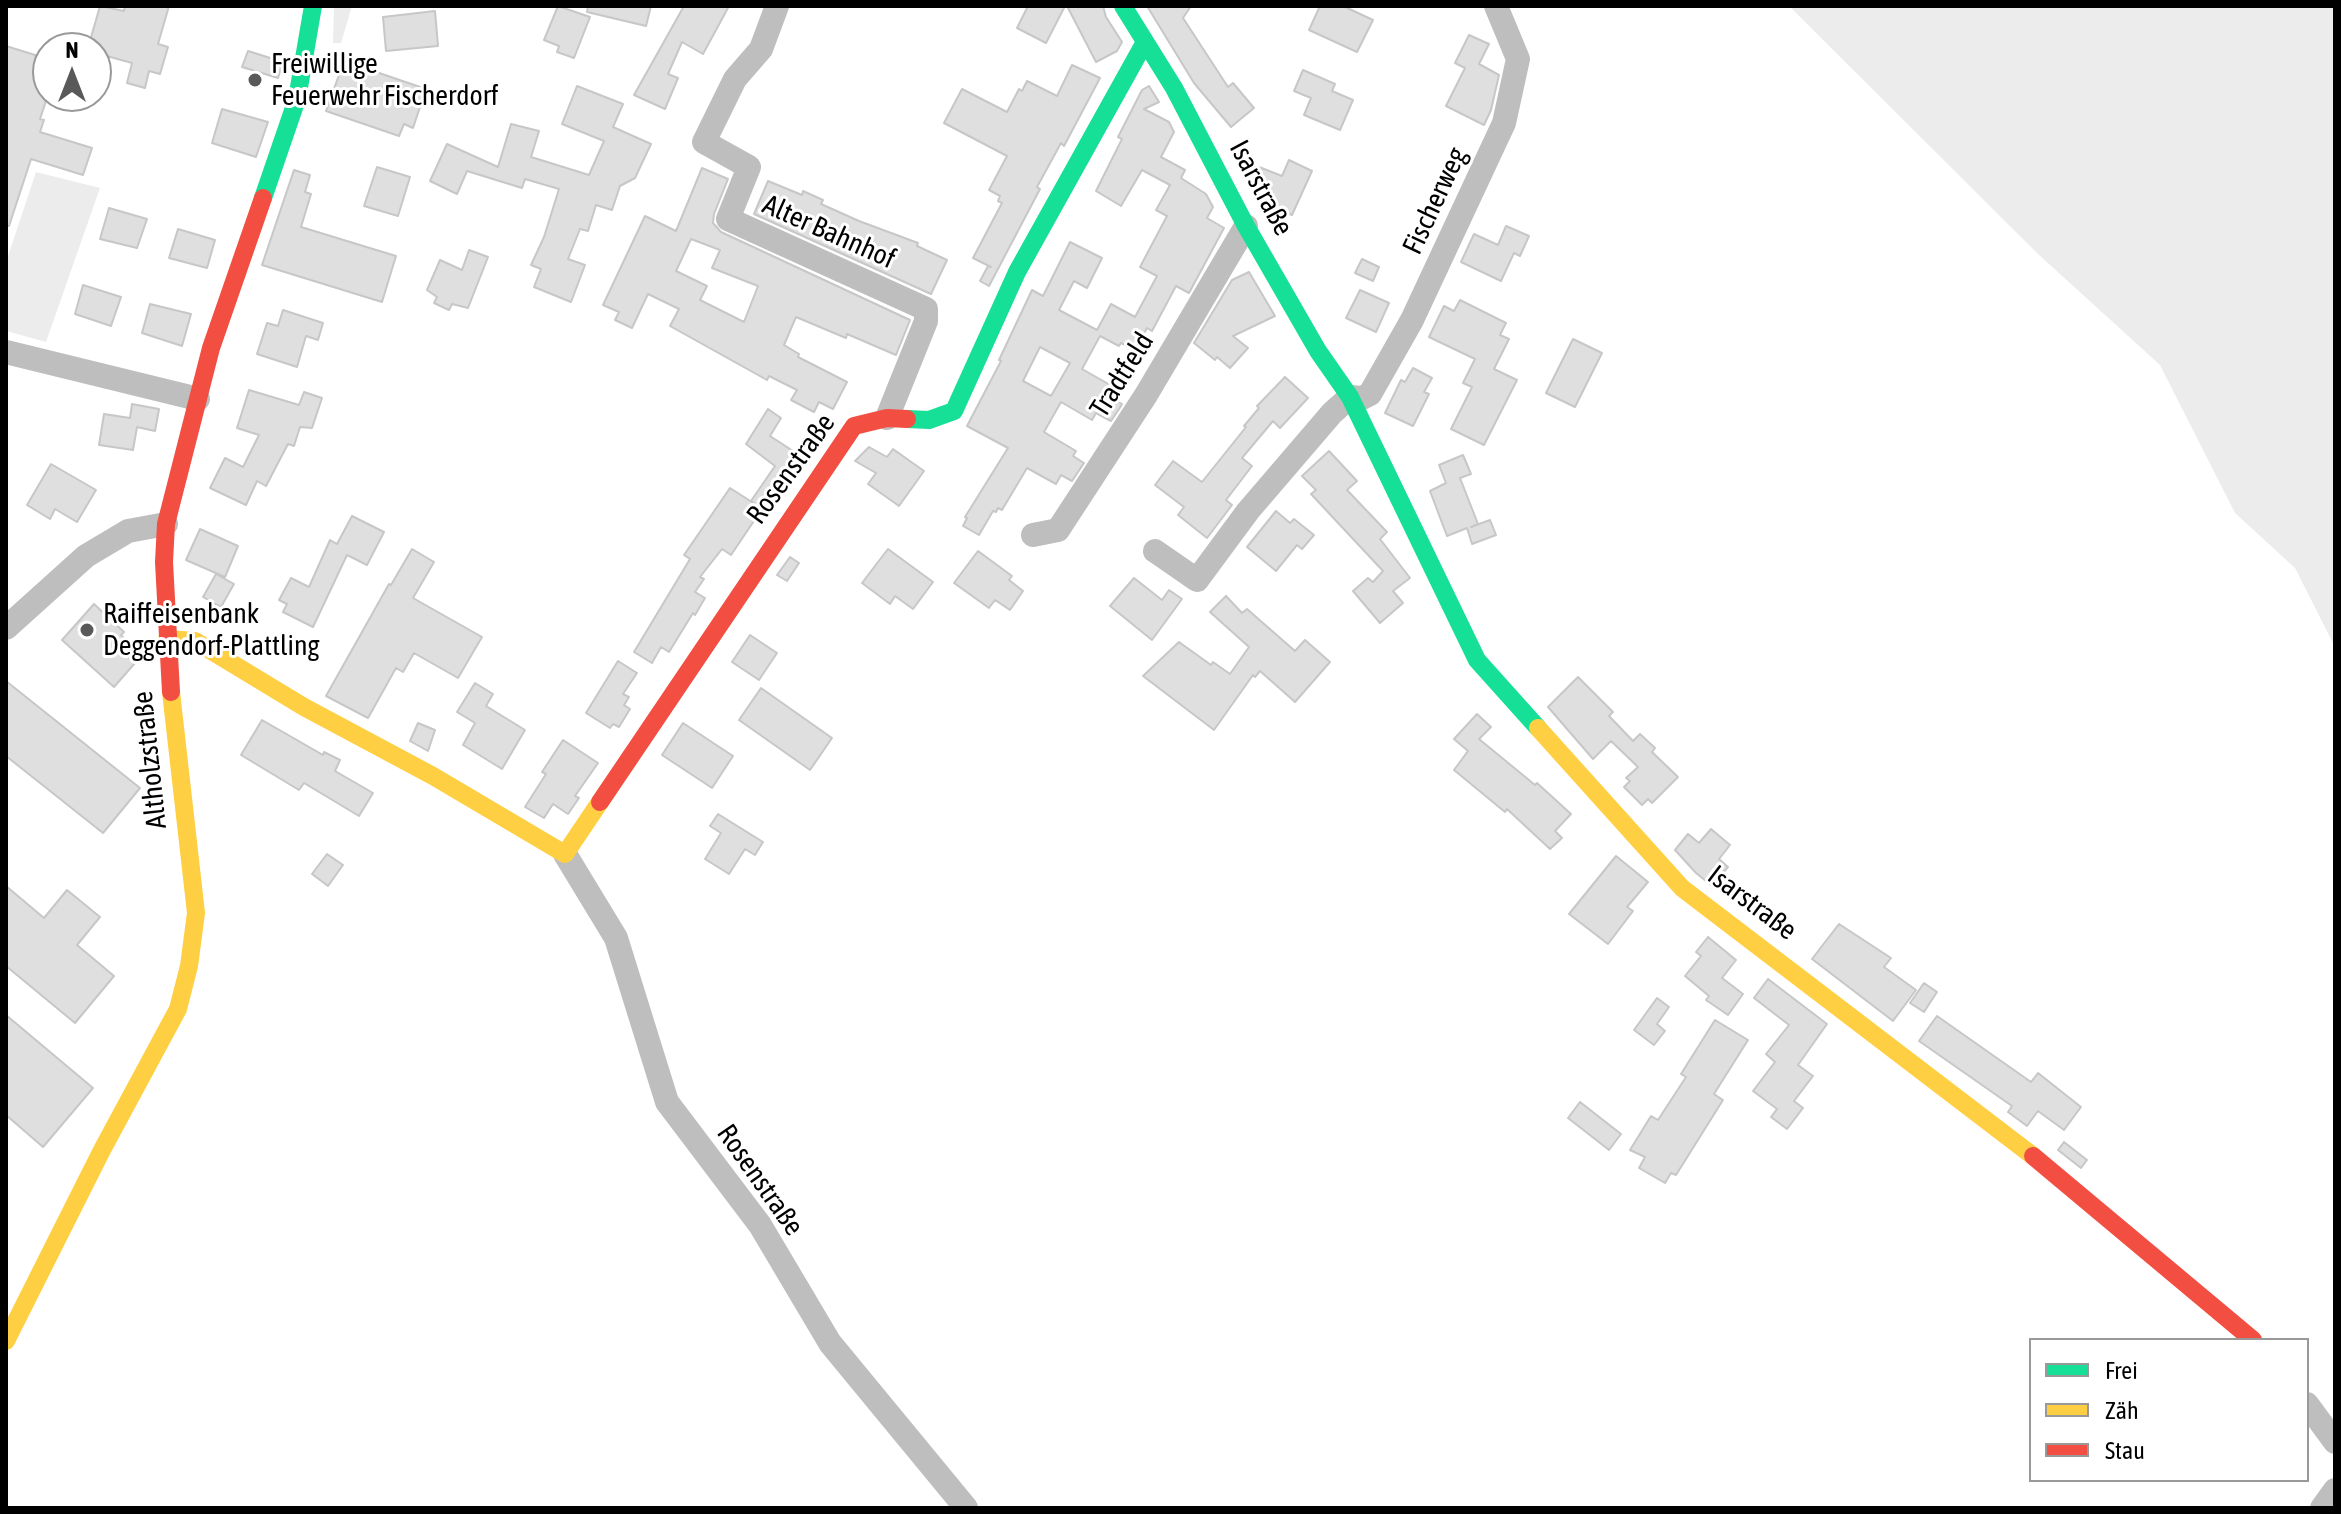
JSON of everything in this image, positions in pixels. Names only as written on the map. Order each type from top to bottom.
[{"type":"street","name":"Altholzstraße","points":[[6,1341],[178,1009],[189,966],[196,913],[167,639],[166,524],[211,348],[297,99],[313,6]]},
{"type":"street","name":"Alter Bahnhof","points":[[777,6],[761,49],[735,79],[704,142],[749,167],[728,219],[926,309],[926,321],[887,418]]},
{"type":"street","name":"Isarstraße","points":[[1123,6],[1174,88],[1246,226],[1318,351],[1350,397],[1477,660],[1682,888],[2057,1174],[2251,1338]]},
{"type":"street","name":"Fischerweg","points":[[1350,397],[1362,398],[1370,394],[1412,320],[1504,123],[1518,59],[1496,6]]},
{"type":"street","name":"Rosenstraße","points":[[565,854],[854,426],[887,418],[929,420],[954,411],[1017,272],[1145,42]]},
{"type":"street","name":"Tradtfeld","points":[[1033,535],[1058,530],[1146,395],[1246,226]]},
{"type":"street","points":[[6,352],[198,399]]},
{"type":"street","points":[[1155,551],[1197,580],[1248,511],[1332,413],[1350,397]]},
{"type":"street","points":[[6,628],[86,556],[128,531],[166,524]]},
{"type":"street","name":"Rosenstraße","points":[[167,639],[195,641],[304,707],[433,776],[565,854],[616,938],[667,1102],[760,1225],[830,1343],[966,1508]]},
{"type":"street","points":[[2309,1407],[2335,1442]]},
{"type":"street","points":[[2322,1508],[2335,1490]]},
{"type":"shaded area","points":[[334,6],[352,6],[341,43],[333,43]]},
{"type":"shaded area","points":[[1789,6],[2335,6],[2335,647],[2295,568],[2235,513],[2160,365],[2038,254]]},
{"type":"shaded area","points":[[36,172],[100,188],[46,342],[6,331],[6,262]]},
{"type":"building","points":[[100,6],[124,11],[125,6],[169,6],[158,44],[168,47],[160,74],[149,71],[145,88],[127,83],[132,63],[112,57],[112,32],[93,32]]},
{"type":"building","points":[[558,6],[590,17],[574,58],[557,52],[559,46],[544,40]]},
{"type":"building","points":[[588,6],[651,6],[646,26],[587,12]]},
{"type":"building","points":[[684,6],[729,6],[703,54],[682,42],[668,74],[678,78],[665,109],[634,95]]},
{"type":"building","points":[[1028,6],[1065,6],[1046,43],[1017,28]]},
{"type":"building","points":[[1067,6],[1103,6],[1106,17],[1122,42],[1117,51],[1096,62]]},
{"type":"building","points":[[1147,6],[1191,6],[1183,18],[1228,87],[1233,83],[1254,108],[1231,127],[1194,83]]},
{"type":"building","points":[[1320,6],[1343,6],[1373,20],[1357,52],[1309,30]]},
{"type":"building","points":[[435,11],[438,46],[386,51],[383,17]]},
{"type":"building","points":[[1469,35],[1489,44],[1479,64],[1499,75],[1484,125],[1446,106],[1465,68],[1455,63]]},
{"type":"building","points":[[6,46],[32,54],[32,112],[42,112],[40,119],[44,120],[40,132],[92,148],[83,175],[31,159],[9,226],[6,226]]},
{"type":"building","points":[[248,51],[283,62],[278,78],[242,67]]},
{"type":"building","points":[[344,61],[426,89],[413,128],[404,124],[399,136],[326,111]]},
{"type":"building","points":[[1072,65],[1100,78],[1064,146],[1061,143],[1037,187],[1040,189],[989,286],[980,281],[988,266],[991,267],[973,258],[1002,203],[998,201],[1000,196],[989,190],[1007,156],[944,123],[962,89],[1007,112],[1027,81],[1057,96]]},
{"type":"building","points":[[1303,70],[1335,84],[1332,91],[1353,100],[1340,130],[1304,115],[1311,98],[1294,91]]},
{"type":"building","points":[[577,86],[623,104],[613,127],[651,144],[635,178],[620,186],[612,210],[596,205],[588,231],[580,229],[568,259],[585,265],[571,302],[534,287],[541,269],[531,265],[544,237],[559,189],[525,179],[522,188],[467,171],[457,194],[430,181],[447,144],[498,167],[511,124],[539,131],[531,157],[589,175],[604,141],[562,124]]},
{"type":"building","points":[[1149,86],[1159,102],[1144,109],[1169,122],[1174,132],[1161,157],[1185,170],[1181,178],[1206,194],[1213,207],[1207,218],[1224,228],[1189,293],[1176,286],[1152,331],[1147,328],[1135,350],[1100,336],[1082,369],[1112,386],[1107,395],[1121,406],[1111,421],[1096,413],[1092,420],[1061,402],[1044,432],[1076,451],[1073,456],[1084,463],[1072,481],[1061,475],[1056,484],[1027,468],[1002,510],[998,508],[996,512],[993,511],[979,535],[963,526],[965,517],[1008,448],[967,426],[1001,361],[1032,290],[1043,296],[1070,242],[1102,258],[1087,288],[1074,281],[1059,310],[1097,330],[1111,304],[1135,317],[1157,276],[1140,267],[1167,216],[1156,210],[1170,185],[1142,170],[1121,206],[1096,191],[1142,90]],"holes":[[[1040,347],[1070,363],[1051,396],[1023,381]]]},
{"type":"building","points":[[222,109],[268,122],[256,157],[212,143]]},
{"type":"building","points":[[1289,160],[1312,171],[1292,215],[1270,205],[1273,198],[1250,188],[1259,167],[1282,176]]},
{"type":"building","points":[[377,167],[410,177],[398,216],[364,206]]},
{"type":"building","points":[[702,168],[728,179],[714,214],[713,223],[721,232],[910,320],[896,355],[796,317],[784,345],[799,354],[798,357],[847,382],[833,409],[819,402],[814,412],[791,400],[797,390],[769,376],[767,380],[670,326],[679,309],[648,294],[632,328],[615,320],[619,312],[603,305],[645,216],[676,231]],"holes":[[[691,239],[720,250],[712,268],[758,286],[744,322],[700,300],[707,286],[676,271]]]},
{"type":"building","points":[[294,170],[310,175],[305,192],[311,194],[301,227],[396,256],[382,302],[262,265]]},
{"type":"building","points":[[768,181],[802,195],[803,191],[823,200],[821,204],[918,243],[917,246],[947,260],[931,294],[754,214]]},
{"type":"building","points":[[109,208],[147,219],[137,248],[100,239]]},
{"type":"building","points":[[1506,226],[1529,236],[1520,256],[1514,253],[1501,281],[1461,262],[1474,234],[1498,245]]},
{"type":"building","points":[[178,229],[215,240],[207,268],[169,258]]},
{"type":"building","points":[[469,250],[488,257],[468,308],[452,304],[449,310],[434,303],[437,297],[427,290],[440,260],[462,270]]},
{"type":"building","points":[[1362,259],[1379,267],[1373,281],[1355,273]]},
{"type":"building","points":[[1249,272],[1275,316],[1233,336],[1248,348],[1230,368],[1194,343],[1232,280]]},
{"type":"building","points":[[83,285],[121,297],[111,326],[75,314]]},
{"type":"building","points":[[1360,290],[1389,303],[1376,332],[1346,318]]},
{"type":"building","points":[[1460,300],[1506,323],[1500,335],[1509,339],[1494,369],[1517,380],[1484,445],[1451,429],[1472,387],[1463,383],[1475,359],[1429,337],[1444,306],[1454,311]]},
{"type":"building","points":[[150,304],[191,314],[182,346],[142,333]]},
{"type":"building","points":[[283,310],[323,323],[318,340],[306,336],[297,367],[257,354],[267,323],[278,326]]},
{"type":"building","points":[[1573,339],[1602,353],[1575,407],[1546,393]]},
{"type":"building","points":[[1413,368],[1432,378],[1424,392],[1429,394],[1413,426],[1385,413],[1401,380],[1405,382]]},
{"type":"building","points":[[1285,377],[1308,398],[1280,428],[1273,421],[1242,458],[1252,466],[1226,500],[1232,505],[1207,538],[1178,515],[1184,507],[1155,485],[1173,461],[1202,482],[1246,427],[1259,408],[1257,406]]},
{"type":"building","points":[[249,390],[299,405],[304,392],[322,398],[312,428],[300,427],[294,446],[288,444],[266,486],[257,481],[246,505],[210,488],[225,458],[243,467],[259,435],[237,428]]},
{"type":"building","points":[[132,404],[159,409],[155,431],[137,427],[133,450],[99,445],[104,414],[130,418]]},
{"type":"building","points":[[768,409],[781,418],[770,436],[807,460],[794,479],[790,476],[765,511],[762,509],[731,555],[722,549],[700,577],[704,579],[695,592],[705,598],[669,652],[661,647],[652,663],[634,652],[690,559],[684,555],[730,488],[755,504],[751,501],[775,466],[746,444]]},
{"type":"building","points":[[869,447],[887,457],[893,449],[924,471],[899,506],[868,484],[876,473],[855,461]]},
{"type":"building","points":[[1329,451],[1357,481],[1347,490],[1387,532],[1380,539],[1410,578],[1393,591],[1403,603],[1380,623],[1353,591],[1368,578],[1373,582],[1383,571],[1311,494],[1316,490],[1302,476]]},
{"type":"building","points":[[1463,455],[1471,474],[1460,478],[1478,524],[1471,527],[1490,520],[1496,535],[1472,544],[1467,528],[1447,536],[1430,491],[1446,483],[1439,465]]},
{"type":"building","points":[[51,464],[96,490],[77,522],[55,509],[50,519],[27,505]]},
{"type":"building","points":[[1276,511],[1290,523],[1294,519],[1314,535],[1302,549],[1297,545],[1276,571],[1247,547]]},
{"type":"building","points":[[352,516],[384,532],[367,565],[347,555],[313,627],[283,612],[287,604],[279,600],[291,578],[309,587],[330,540],[337,544]]},
{"type":"building","points":[[200,529],[238,546],[225,577],[186,560]]},
{"type":"building","points":[[412,549],[434,562],[413,598],[482,637],[458,678],[414,653],[403,672],[396,668],[368,718],[326,696]]},
{"type":"building","points":[[888,549],[933,582],[913,609],[895,596],[890,604],[862,583]]},
{"type":"building","points":[[978,551],[1012,576],[1009,580],[1023,591],[1010,610],[995,600],[989,608],[954,583]]},
{"type":"building","points":[[790,557],[799,563],[787,581],[777,575]]},
{"type":"building","points":[[216,574],[234,584],[221,607],[203,597]]},
{"type":"building","points":[[1134,578],[1162,600],[1169,590],[1182,599],[1152,640],[1110,606]]},
{"type":"building","points":[[1226,596],[1242,613],[1247,609],[1295,651],[1305,640],[1330,662],[1295,702],[1260,671],[1255,677],[1253,675],[1214,730],[1143,676],[1179,642],[1211,665],[1213,662],[1230,674],[1249,647],[1210,612]]},
{"type":"building","points":[[94,604],[124,632],[121,635],[128,642],[120,650],[135,663],[114,687],[62,640]]},
{"type":"building","points":[[750,635],[777,653],[759,680],[732,662]]},
{"type":"building","points":[[618,661],[637,673],[623,694],[629,697],[624,705],[630,709],[619,727],[613,724],[610,728],[586,713]]},
{"type":"building","points":[[1578,677],[1613,712],[1609,716],[1633,741],[1640,734],[1655,748],[1652,752],[1678,777],[1652,803],[1648,799],[1642,805],[1624,787],[1630,781],[1626,778],[1638,767],[1611,741],[1593,759],[1548,707]]},
{"type":"building","points":[[6,681],[140,788],[103,833],[6,756]]},
{"type":"building","points":[[475,683],[493,694],[486,706],[525,730],[502,769],[463,745],[475,723],[457,712]]},
{"type":"building","points":[[761,688],[832,738],[810,770],[739,720]]},
{"type":"building","points":[[1477,714],[1491,727],[1479,739],[1535,785],[1537,783],[1571,814],[1555,831],[1562,838],[1550,849],[1507,809],[1505,812],[1454,770],[1468,751],[1454,739]]},
{"type":"building","points":[[262,720],[323,755],[324,752],[340,760],[335,771],[373,793],[359,816],[304,783],[299,790],[241,755]]},
{"type":"building","points":[[418,723],[435,730],[428,751],[410,741]]},
{"type":"building","points":[[683,723],[733,756],[712,788],[662,755]]},
{"type":"building","points":[[563,740],[598,763],[575,796],[579,798],[568,814],[553,804],[544,818],[525,807],[546,774],[542,772]]},
{"type":"building","points":[[718,814],[763,842],[755,855],[745,849],[729,874],[705,859],[721,833],[710,826]]},
{"type":"building","points":[[1711,829],[1730,845],[1719,859],[1728,867],[1712,886],[1675,850],[1688,834],[1699,843]]},
{"type":"building","points":[[327,854],[343,865],[328,886],[312,874]]},
{"type":"building","points":[[1616,856],[1648,882],[1627,907],[1633,911],[1608,944],[1569,914]]},
{"type":"building","points":[[6,886],[44,918],[67,890],[100,917],[77,945],[114,976],[75,1023],[6,966]]},
{"type":"building","points":[[1839,924],[1891,958],[1884,967],[1916,990],[1893,1021],[1812,959]]},
{"type":"building","points":[[1708,937],[1736,960],[1722,978],[1743,994],[1728,1015],[1706,1000],[1709,996],[1685,976],[1701,956],[1696,952]]},
{"type":"building","points":[[1768,979],[1827,1024],[1798,1065],[1813,1076],[1794,1101],[1803,1108],[1787,1129],[1771,1117],[1777,1109],[1753,1091],[1775,1062],[1766,1054],[1789,1025],[1754,998]]},
{"type":"building","points":[[1924,983],[1937,992],[1924,1012],[1910,1003]]},
{"type":"building","points":[[1657,998],[1669,1007],[1657,1024],[1665,1031],[1654,1045],[1634,1030]]},
{"type":"building","points":[[6,1015],[93,1088],[43,1147],[6,1115]]},
{"type":"building","points":[[1937,1016],[2031,1082],[2038,1073],[2081,1107],[2064,1130],[2038,1111],[2027,1126],[2008,1112],[2012,1106],[1919,1041]]},
{"type":"building","points":[[1715,1020],[1748,1040],[1714,1094],[1723,1100],[1676,1175],[1671,1173],[1665,1183],[1639,1168],[1645,1157],[1630,1150],[1651,1116],[1658,1120],[1686,1077],[1681,1074]]},
{"type":"building","points":[[1580,1102],[1621,1134],[1609,1150],[1568,1118]]},
{"type":"building","points":[[2064,1142],[2087,1160],[2081,1168],[2058,1150]]},
{"type":"traffic: fast","points":[[263,198],[297,99],[313,6]]},
{"type":"traffic: fast","points":[[1123,6],[1174,88],[1246,226],[1318,351],[1350,397],[1477,660],[1538,728]]},
{"type":"traffic: fast","points":[[907,419],[929,420],[954,411],[1017,272],[1145,42]]},
{"type":"traffic: slow","points":[[167,639],[195,641],[304,707],[433,776],[565,854],[600,802]]},
{"type":"traffic: slow","points":[[6,1341],[102,1150],[178,1009],[189,966],[196,913],[171,692]]},
{"type":"traffic: slow","points":[[1538,728],[1682,888],[2033,1156]]},
{"type":"traffic: jam","points":[[171,692],[164,562],[166,524],[211,348],[263,198]]},
{"type":"traffic: jam","points":[[600,802],[854,426],[887,418],[907,419]]},
{"type":"traffic: jam","points":[[2033,1156],[2251,1338]]},
{"type":"place","name":"Freiwillige Feuerwehr Fischerdorf","points":[[255,80]]},
{"type":"place","name":"Raiffeisenbank Deggendorf-Plattling","points":[[87,630]]}]
